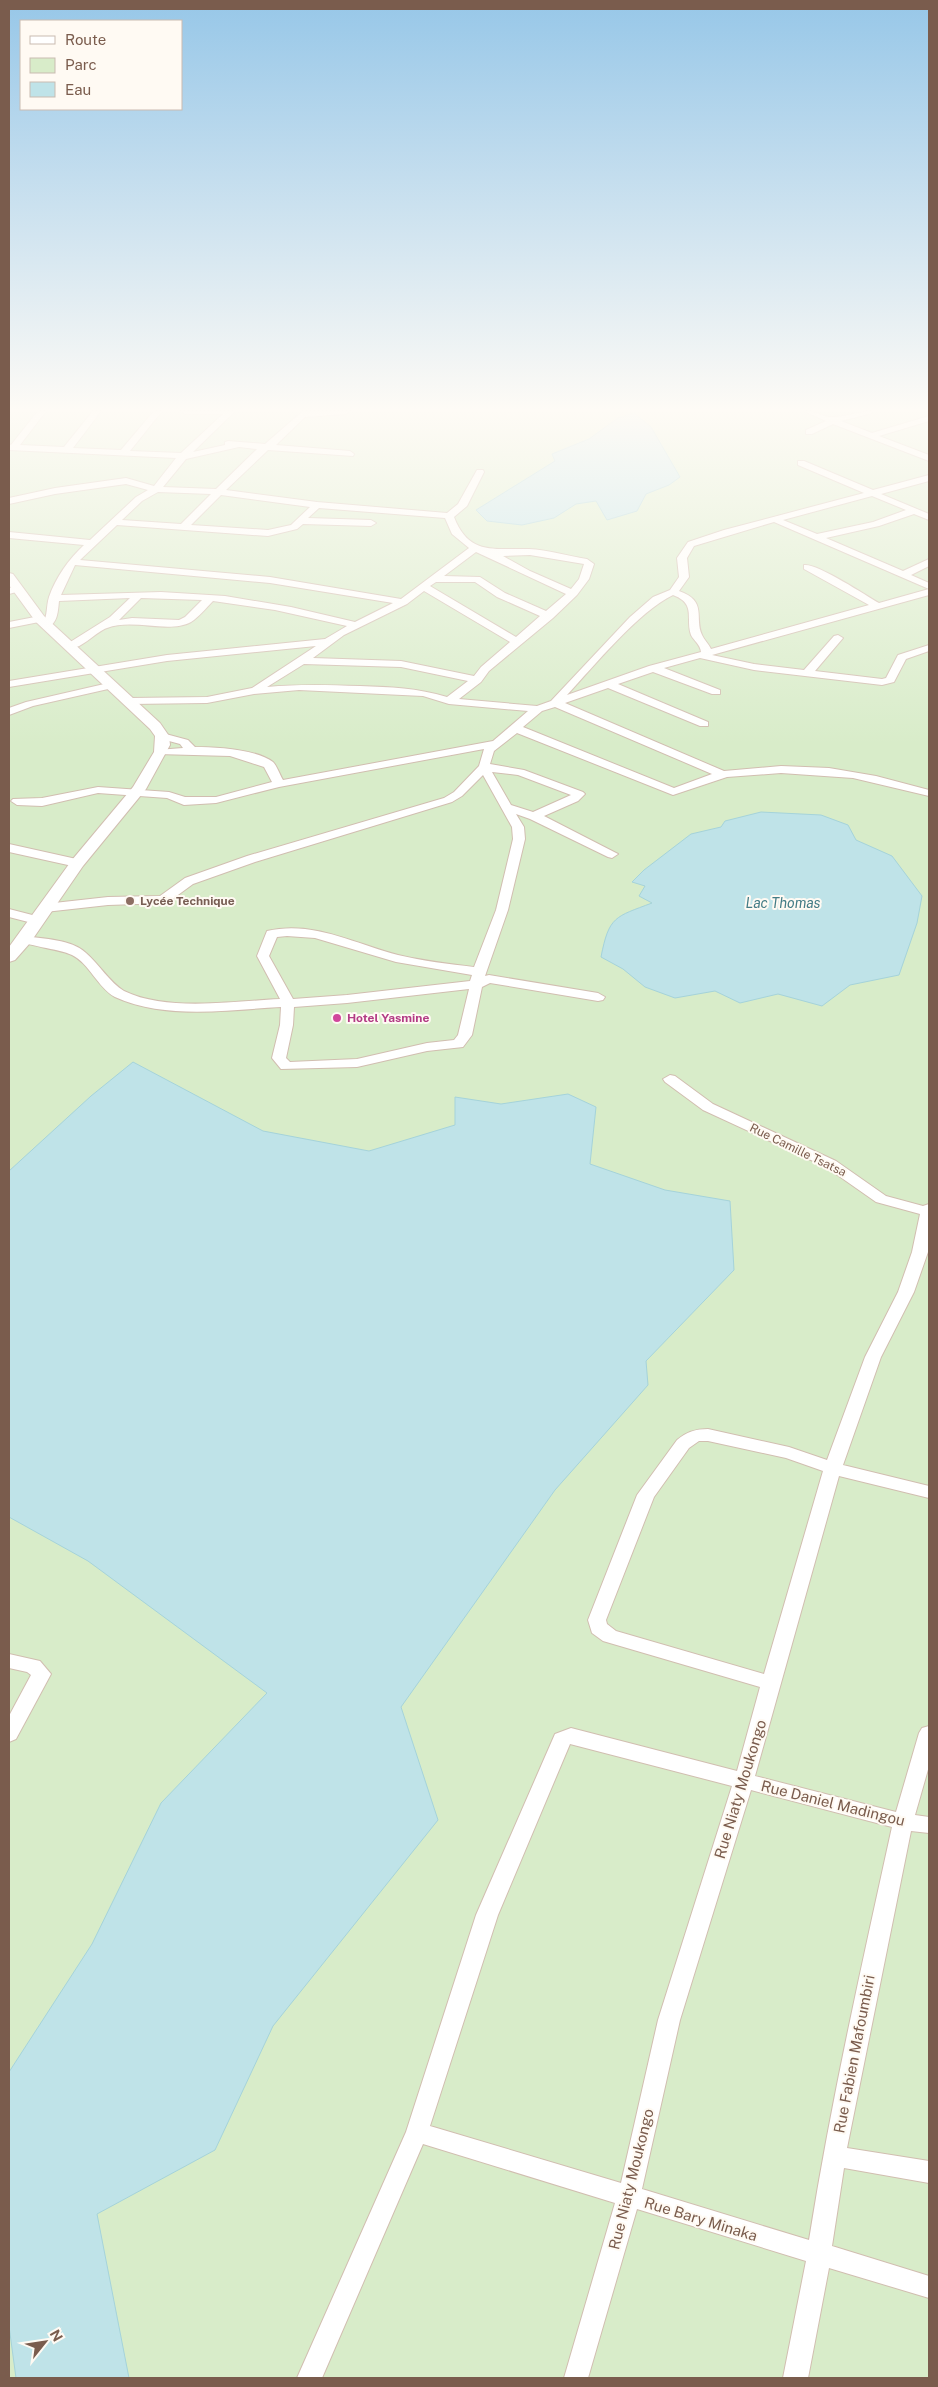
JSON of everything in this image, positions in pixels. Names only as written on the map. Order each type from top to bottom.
[{"type":"street","points":[[9,625],[44,622],[53,613],[54,598],[72,562],[90,543],[116,522]]},
{"type":"street","points":[[121,522],[268,533],[294,527],[299,522]]},
{"type":"street","points":[[183,527],[188,522]]},
{"type":"street","points":[[350,522],[371,523]]},
{"type":"street","points":[[451,522],[454,532],[474,548],[491,553],[508,564],[573,593]]},
{"type":"street","points":[[556,703],[558,697],[634,619],[657,599],[673,592],[684,577],[682,558],[691,544],[727,532],[766,522]]},
{"type":"street","points":[[782,522],[929,586]]},
{"type":"street","points":[[818,537],[881,522]]},
{"type":"street","points":[[9,535],[90,543]]},
{"type":"street","points":[[254,691],[302,661],[326,642],[403,602],[474,548]]},
{"type":"street","points":[[449,701],[477,680],[485,669],[549,616],[573,593],[587,574],[589,564],[587,562],[530,552],[491,553]]},
{"type":"street","points":[[72,562],[270,580],[403,602]]},
{"type":"street","points":[[905,574],[929,562]]},
{"type":"street","points":[[807,567],[837,582],[878,607]]},
{"type":"street","points":[[9,577],[13,590],[44,622],[130,701],[162,736],[184,742],[191,750]]},
{"type":"street","points":[[433,579],[477,579],[501,595],[549,616]]},
{"type":"street","points":[[423,586],[518,642]]},
{"type":"street","points":[[673,592],[684,596],[696,610],[696,634],[706,648],[703,654]]},
{"type":"street","points":[[9,913],[41,914],[108,901],[163,900],[189,881],[251,859],[448,800],[458,794],[484,767],[487,754],[495,744],[538,709],[653,668],[929,592]]},
{"type":"street","points":[[54,598],[137,596],[210,598],[282,608],[356,625]]},
{"type":"street","points":[[71,646],[114,619],[137,596]]},
{"type":"street","points":[[913,597],[929,600]]},
{"type":"street","points":[[104,625],[132,620],[180,623],[190,619],[210,598]]},
{"type":"street","points":[[807,673],[838,638]]},
{"type":"street","points":[[9,684],[94,668],[223,650],[326,642]]},
{"type":"street","points":[[703,654],[754,667],[887,682],[902,658],[929,648]]},
{"type":"street","points":[[302,661],[401,664],[477,680]]},
{"type":"street","points":[[653,668],[716,692]]},
{"type":"street","points":[[609,684],[704,724]]},
{"type":"street","points":[[9,712],[30,704],[113,685]]},
{"type":"street","points":[[130,701],[207,700],[254,691],[299,687],[424,693],[449,701],[538,709]]},
{"type":"street","points":[[556,703],[723,775]]},
{"type":"street","points":[[515,728],[673,792],[689,789],[723,775],[785,768],[827,770],[871,777],[929,793]]},
{"type":"street","points":[[9,957],[17,942],[41,914],[77,863],[136,793],[161,752],[162,736]]},
{"type":"street","points":[[16,801],[42,802],[98,790],[168,795],[184,801],[216,800],[279,784],[495,744]]},
{"type":"street","points":[[161,752],[191,750],[224,752],[266,763],[272,767],[279,784]]},
{"type":"street","points":[[484,767],[518,827],[519,839],[502,910],[478,978],[464,1036],[458,1044],[427,1047],[357,1063],[286,1066],[279,1058],[288,1003],[285,993],[270,975],[262,956],[272,934],[278,932],[327,935],[384,956],[478,978],[598,997]]},
{"type":"street","points":[[484,767],[520,772],[579,794],[574,800],[534,816]]},
{"type":"street","points":[[506,807],[534,816],[612,854]]},
{"type":"street","points":[[9,848],[77,863]]},
{"type":"street","points":[[17,942],[73,949],[118,993],[140,1002],[197,1007],[347,999],[478,978]]},
{"type":"street","name":"Rue Camille Tsatsa","points":[[670,1079],[708,1107],[831,1164],[881,1199],[929,1211]]},
{"type":"street","name":"Rue Niaty Moukongo","points":[[576,2378],[629,2197],[668,2020],[744,1780],[833,1468],[872,1357],[906,1292],[920,1252],[929,1211]]},
{"type":"street","points":[[771,1683],[610,1636],[599,1628],[597,1620],[646,1495],[690,1437],[698,1434],[708,1435],[789,1453],[833,1468],[929,1492]]},
{"type":"street","points":[[9,1661],[33,1666],[41,1674],[9,1734]]},
{"type":"street","name":"Rue Fabien Mafoumbiri","points":[[795,2378],[819,2255],[834,2156],[853,2057],[903,1822],[929,1732]]},
{"type":"street","name":"Rue Daniel Madingou","points":[[417,2132],[487,1915],[562,1739],[571,1736],[903,1822],[929,1825]]},
{"type":"street","points":[[309,2378],[417,2132]]},
{"type":"street","name":"Rue Bary Minaka","points":[[417,2132],[929,2287]]},
{"type":"street","points":[[834,2156],[929,2172]]},
{"type":"green space","points":[[9,522],[929,522],[929,2378],[9,2378]]},
{"type":"water","points":[[499,522],[534,522],[522,525]]},
{"type":"water","name":"Lac Thomas","points":[[761,812],[821,815],[848,825],[856,840],[892,856],[922,896],[917,923],[899,975],[850,985],[822,1006],[778,994],[740,1003],[715,991],[675,998],[645,987],[623,969],[601,957],[607,933],[616,920],[622,915],[652,903],[639,896],[645,886],[632,882],[644,870],[691,834],[721,827],[725,821]]},
{"type":"water","points":[[133,1062],[263,1131],[369,1151],[455,1125],[455,1097],[501,1104],[568,1094],[596,1107],[590,1164],[665,1190],[730,1201],[734,1270],[646,1361],[648,1385],[555,1490],[401,1707],[438,1820],[273,2026],[215,2150],[97,2214],[129,2378],[16,2378],[9,2326],[9,2072],[92,1944],[161,1803],[267,1693],[88,1561],[9,1517],[9,1171],[91,1096]]},
{"type":"place","name":"Lycée Technique","points":[[130,901]]},
{"type":"place","name":"Hotel Yasmine","points":[[337,1018]]}]
